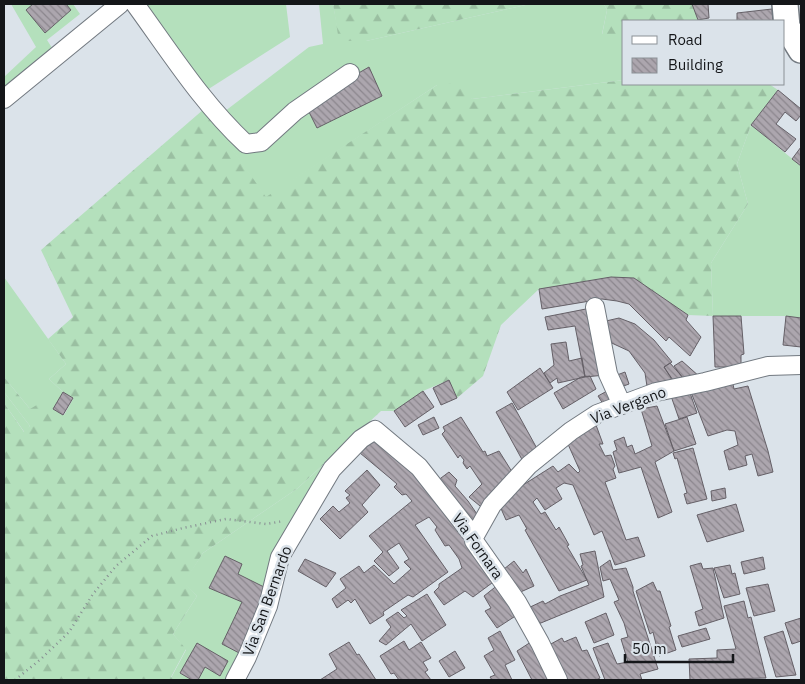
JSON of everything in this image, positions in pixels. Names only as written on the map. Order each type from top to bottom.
[{"type":"main road","points":[[785,4],[787,27],[801,50]]},
{"type":"street","points":[[4,99],[120,4]]},
{"type":"street","points":[[135,4],[199,94],[246,144],[261,142],[295,111],[350,73]]},
{"type":"street","points":[[595,307],[608,374],[622,405]]},
{"type":"street","name":"Via Vergano","points":[[474,538],[492,505],[529,465],[571,431],[597,414],[656,392],[768,366],[801,365]]},
{"type":"street","name":"Via Fornara","points":[[375,430],[419,467],[474,538],[474,541],[517,602],[540,642],[558,680]]},
{"type":"street","name":"Via San Bernardo","points":[[235,680],[247,657],[268,606],[280,557],[332,469],[361,439],[375,430]]},
{"type":"path","points":[[15,680],[40,660],[69,632],[93,594],[116,566],[152,536],[226,520],[266,524],[303,518]]},
{"type":"green space","points":[[11,4],[73,4],[80,14],[47,40],[54,51],[4,94],[4,77],[36,47]]},
{"type":"green space","points":[[131,4],[286,4],[290,37],[196,97]]},
{"type":"green space","points":[[319,4],[333,4],[340,41],[366,41],[530,4],[604,4],[607,10],[602,34],[622,35],[622,80],[472,99],[437,85],[266,198],[212,121],[309,47],[323,44]]},
{"type":"green space","points":[[333,4],[530,4],[366,41],[339,41]]},
{"type":"green space","points":[[604,4],[694,4],[703,20],[622,20],[622,35],[602,35],[607,10]]},
{"type":"green space","points":[[622,80],[622,85],[770,85],[778,90],[751,125],[737,164],[748,204],[711,263],[713,316],[688,315],[652,291],[611,277],[539,289],[501,325],[483,376],[457,398],[449,380],[423,391],[394,411],[381,411],[298,488],[203,553],[184,583],[197,596],[173,634],[186,649],[171,677],[174,680],[4,680],[4,403],[24,432],[30,426],[4,392],[4,377],[30,409],[45,400],[53,409],[64,415],[73,399],[49,379],[66,364],[48,339],[73,317],[41,250],[204,109],[266,197],[437,85],[459,83],[472,99]]},
{"type":"green space","points":[[751,125],[801,166],[801,318],[786,316],[713,316],[711,263],[748,204],[737,164]]},
{"type":"green space","points":[[4,277],[66,364],[49,379],[63,392],[53,409],[30,409],[4,377]]},
{"type":"green space","points":[[4,392],[30,426],[25,433],[4,403]]},
{"type":"green space","points":[[322,466],[328,467],[231,680],[174,680],[171,678],[186,650],[173,634],[197,596],[183,583],[203,553],[298,488]]},
{"type":"building","points":[[33,4],[66,4],[71,10],[45,33],[26,10]]},
{"type":"building","points":[[692,4],[708,4],[709,18],[698,20]]},
{"type":"building","points":[[772,9],[773,20],[737,20],[737,13]]},
{"type":"building","points":[[369,67],[382,96],[317,128],[305,104]]},
{"type":"building","points":[[778,90],[801,109],[801,115],[796,121],[785,112],[776,124],[796,139],[785,152],[751,125]]},
{"type":"building","points":[[801,147],[801,166],[792,159]]},
{"type":"building","points":[[611,277],[634,278],[688,315],[686,320],[701,337],[690,356],[669,337],[666,341],[629,304],[602,299],[542,309],[539,289]]},
{"type":"building","points":[[591,308],[605,375],[585,377],[575,326],[548,330],[545,317]]},
{"type":"building","points":[[713,316],[741,316],[744,354],[741,355],[741,367],[715,367]]},
{"type":"building","points":[[786,316],[801,318],[801,347],[783,345]]},
{"type":"building","points":[[619,318],[635,324],[654,340],[672,362],[664,367],[676,386],[648,393],[645,373],[629,351],[603,339],[606,321]]},
{"type":"building","points":[[566,342],[569,361],[582,358],[585,377],[558,383],[557,378],[550,383],[544,373],[554,365],[551,344]]},
{"type":"building","points":[[682,361],[700,377],[685,381],[674,366]]},
{"type":"building","points":[[670,363],[684,379],[675,383],[664,367]]},
{"type":"building","points":[[540,368],[553,388],[518,410],[507,392]]},
{"type":"building","points":[[625,372],[629,384],[621,387],[617,375]]},
{"type":"building","points":[[731,375],[734,389],[748,386],[773,472],[758,476],[752,454],[745,456],[747,465],[729,470],[724,451],[738,445],[735,431],[727,430],[708,436],[689,387]]},
{"type":"building","points":[[590,376],[596,389],[563,409],[554,393],[581,377]]},
{"type":"building","points":[[449,380],[457,398],[441,405],[433,388]]},
{"type":"building","points":[[689,390],[697,413],[679,419],[671,396]]},
{"type":"building","points":[[423,391],[434,407],[405,427],[394,411]]},
{"type":"building","points":[[607,391],[613,402],[605,407],[598,396]]},
{"type":"building","points":[[63,392],[73,398],[63,415],[53,409]]},
{"type":"building","points":[[512,403],[540,454],[525,465],[496,412]]},
{"type":"building","points":[[657,406],[674,451],[655,462],[672,512],[658,518],[641,467],[619,473],[613,452],[617,450],[614,441],[624,437],[627,447],[632,445],[635,454],[652,446],[641,409]]},
{"type":"building","points":[[434,417],[439,428],[423,435],[418,425]]},
{"type":"building","points":[[461,417],[483,452],[485,451],[487,456],[499,451],[514,475],[485,510],[469,497],[482,484],[470,466],[467,469],[460,455],[458,458],[442,434],[445,431],[443,427]]},
{"type":"building","points":[[687,417],[696,444],[674,451],[665,424]]},
{"type":"building","points":[[596,425],[603,444],[599,444],[605,456],[611,455],[615,466],[613,469],[616,478],[605,482],[626,540],[638,537],[645,556],[615,565],[602,531],[594,535],[573,485],[564,483],[556,488],[562,499],[545,510],[537,498],[533,502],[541,514],[545,512],[556,530],[559,527],[569,545],[567,546],[587,580],[559,591],[525,530],[527,529],[519,515],[506,520],[499,504],[512,492],[553,466],[558,472],[569,464],[578,473],[580,471],[567,442]]},
{"type":"building","points":[[374,440],[418,476],[496,580],[473,597],[465,591],[444,605],[434,592],[439,587],[439,584],[462,568],[459,559],[449,545],[445,546],[435,530],[437,527],[429,517],[415,525],[448,572],[413,597],[408,595],[383,612],[384,615],[370,624],[355,599],[351,603],[348,600],[337,608],[332,599],[346,588],[340,579],[359,566],[364,573],[374,565],[394,584],[411,569],[404,562],[409,559],[399,543],[387,551],[399,568],[389,576],[374,561],[383,552],[369,536],[412,501],[406,494],[402,495],[394,487],[397,484],[360,453]]},
{"type":"building","points":[[693,448],[707,499],[687,504],[684,494],[687,493],[677,458],[675,459],[673,453]]},
{"type":"building","points":[[367,470],[380,485],[362,505],[368,512],[340,539],[320,519],[333,506],[339,512],[350,503],[346,498],[350,495],[345,491]]},
{"type":"building","points":[[449,472],[457,480],[455,486],[479,517],[469,528],[433,484]]},
{"type":"building","points":[[725,488],[726,498],[712,501],[711,491]]},
{"type":"building","points":[[736,504],[744,531],[707,542],[697,515]]},
{"type":"building","points":[[595,551],[604,597],[536,625],[526,609],[543,601],[545,604],[589,585],[581,566],[583,565],[580,554]]},
{"type":"building","points":[[225,556],[242,564],[238,574],[268,589],[243,655],[222,644],[242,602],[209,588]]},
{"type":"building","points":[[763,557],[765,569],[744,574],[741,562]]},
{"type":"building","points":[[305,559],[336,573],[326,587],[298,571]]},
{"type":"building","points":[[610,560],[613,570],[626,568],[658,669],[640,674],[642,680],[605,680],[593,648],[608,643],[617,664],[628,662],[621,639],[628,637],[614,602],[619,600],[610,579],[603,581],[600,567]]},
{"type":"building","points":[[514,561],[523,573],[526,569],[534,586],[516,594],[499,573]]},
{"type":"building","points":[[701,563],[703,569],[713,568],[724,618],[699,626],[695,612],[703,609],[690,566]]},
{"type":"building","points":[[730,565],[732,574],[735,573],[740,594],[724,598],[714,568]]},
{"type":"building","points":[[653,582],[657,591],[660,591],[676,650],[659,656],[653,632],[650,634],[636,591]]},
{"type":"building","points":[[499,584],[517,615],[497,628],[485,611],[491,608],[484,596]]},
{"type":"building","points":[[768,584],[775,611],[754,616],[746,588]]},
{"type":"building","points":[[427,594],[446,625],[422,641],[411,624],[386,645],[379,641],[391,627],[386,620],[398,612],[404,618],[407,616],[401,610]]},
{"type":"building","points":[[744,601],[748,618],[751,617],[766,678],[690,680],[689,659],[717,658],[717,650],[736,649],[724,606]]},
{"type":"building","points":[[606,613],[614,635],[594,643],[585,622]]},
{"type":"building","points":[[801,618],[801,641],[792,644],[785,623]]},
{"type":"building","points":[[706,628],[710,639],[682,647],[678,636]]},
{"type":"building","points":[[500,631],[515,660],[505,665],[512,680],[492,680],[490,677],[495,675],[484,656],[494,650],[488,638]]},
{"type":"building","points":[[783,631],[796,675],[776,677],[764,637]]},
{"type":"building","points":[[576,637],[582,651],[587,650],[600,678],[596,680],[563,680],[547,646],[562,638],[564,642]]},
{"type":"building","points":[[534,640],[552,680],[532,680],[517,651]]},
{"type":"building","points":[[404,641],[409,650],[421,642],[431,658],[423,662],[428,670],[425,672],[431,680],[399,680],[394,673],[391,674],[380,656]]},
{"type":"building","points":[[349,642],[376,680],[320,680],[337,669],[329,654]]},
{"type":"building","points":[[197,643],[228,661],[220,676],[205,667],[198,680],[192,680],[180,673]]},
{"type":"building","points":[[455,651],[465,668],[449,677],[439,661]]}]
